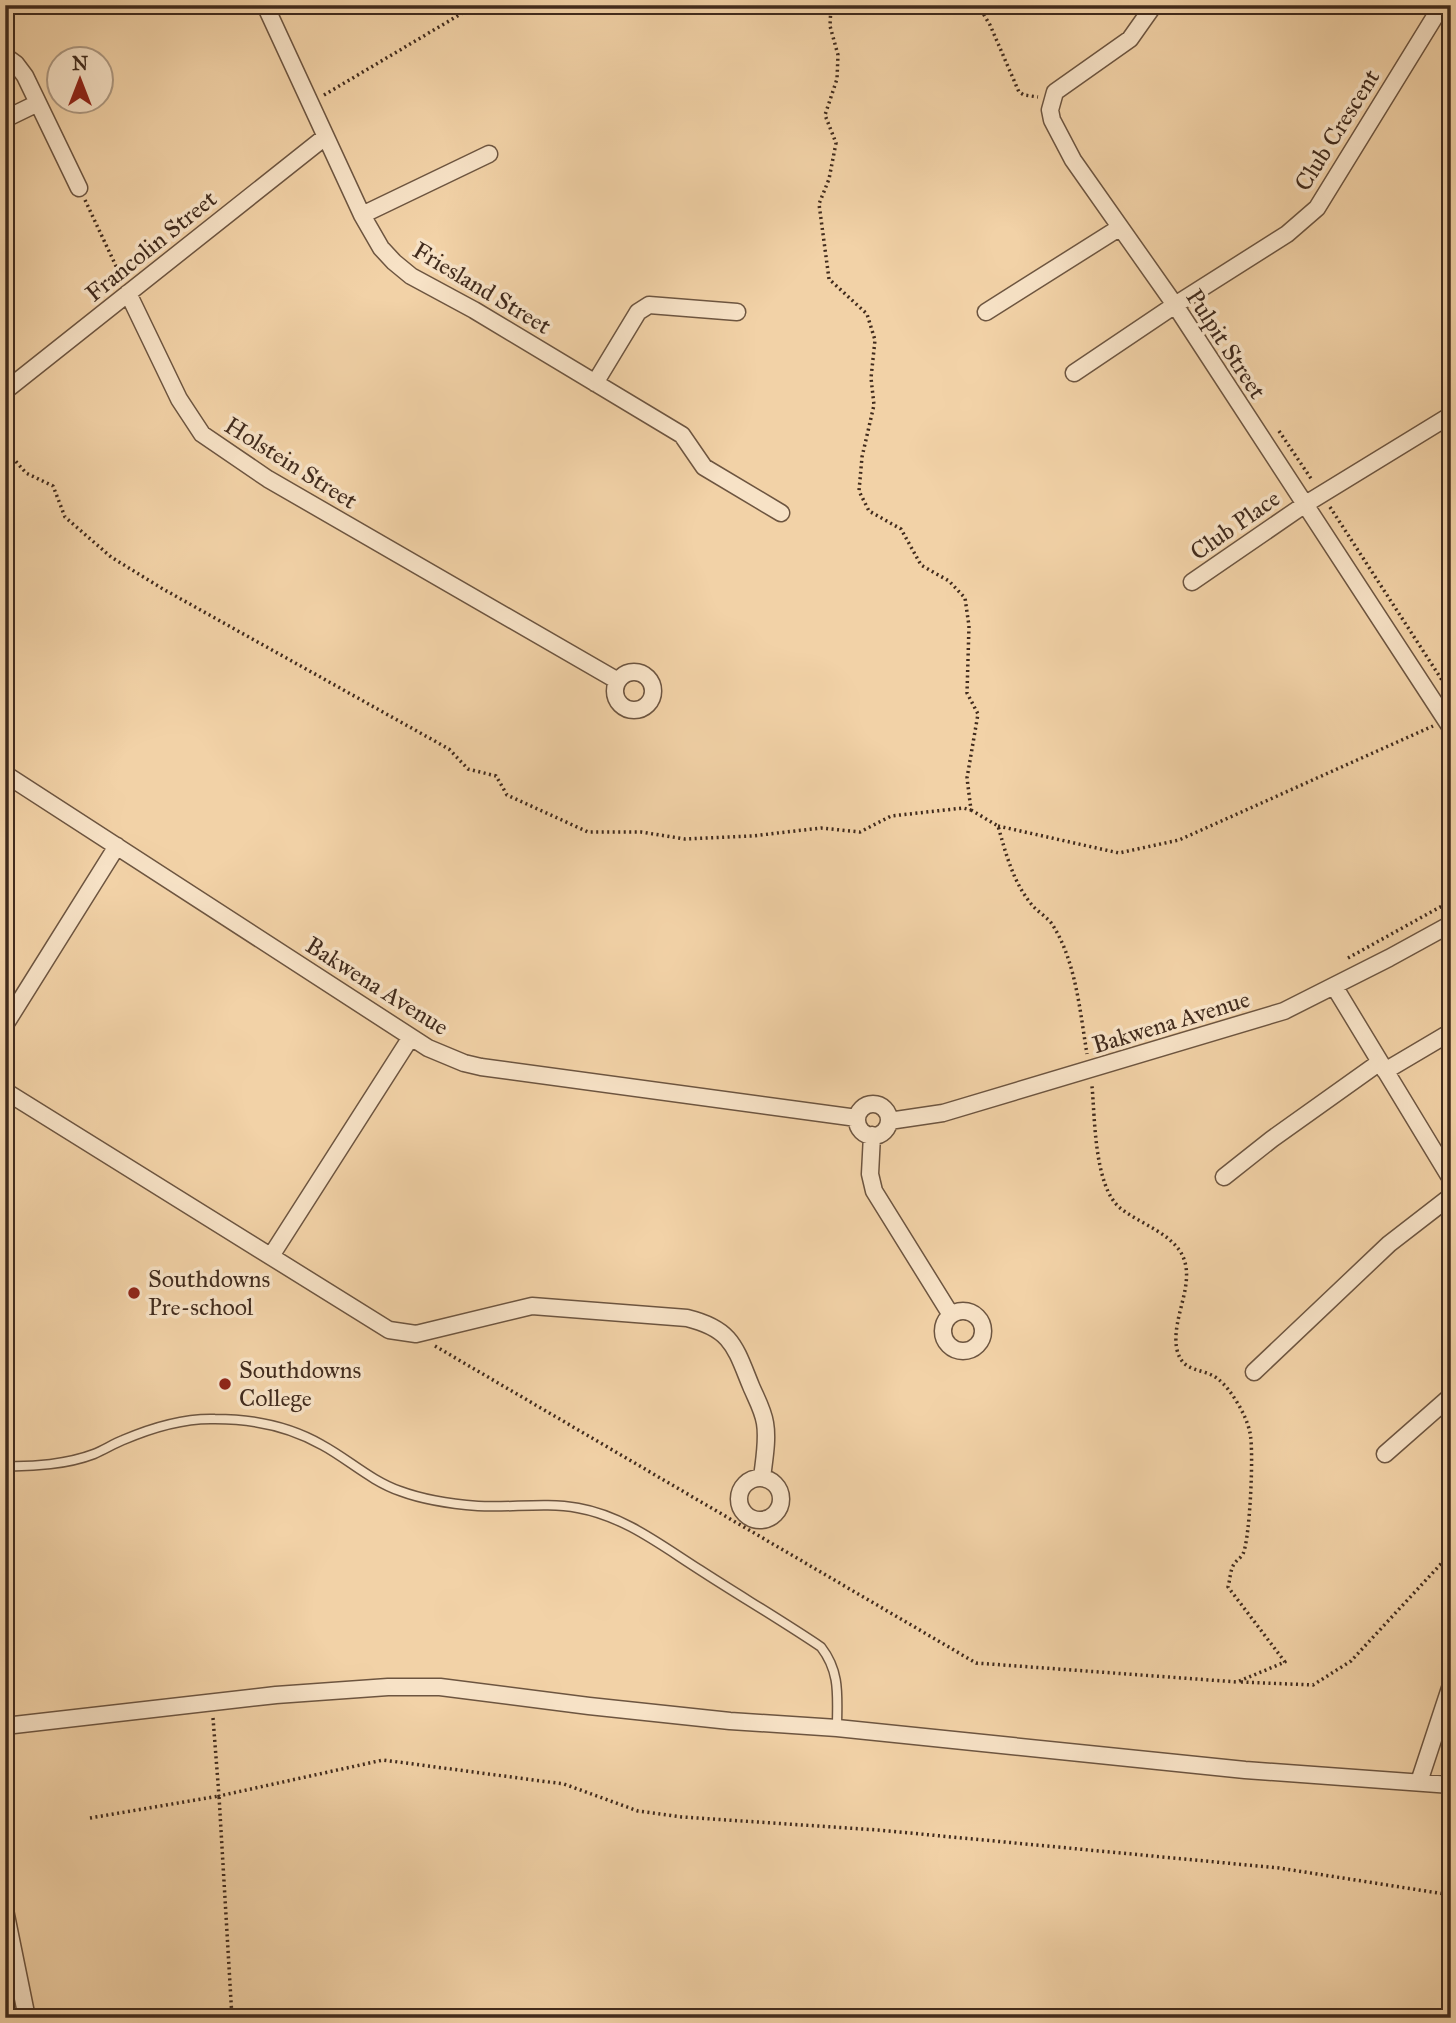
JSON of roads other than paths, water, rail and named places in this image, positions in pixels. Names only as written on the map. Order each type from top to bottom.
[{"type":"street","name":"Friesland Street","points":[[265,5],[362,215],[394,262],[411,276],[474,310],[682,435],[704,467],[781,513]]},
{"type":"street","name":"Pulpit Street","points":[[1154,5],[1130,39],[1062,85],[1052,98],[1050,110],[1056,129],[1073,160],[1175,305],[1448,724]]},
{"type":"street","name":"Club Crescent","points":[[1074,373],[1287,234],[1317,208],[1443,5]]},
{"type":"street","points":[[5,56],[16,64],[24,76],[79,188]]},
{"type":"street","points":[[5,119],[37,103]]},
{"type":"street","name":"Francolin Street","points":[[5,391],[325,136]]},
{"type":"street","points":[[362,215],[489,154]]},
{"type":"street","points":[[986,312],[1119,228]]},
{"type":"street","name":"Holstein Street","points":[[128,293],[179,399],[202,434],[268,479],[618,681]]},
{"type":"street","points":[[596,383],[638,312],[649,304],[737,312]]},
{"type":"street","points":[[1304,505],[1451,415]]},
{"type":"street","name":"Club Place","points":[[1192,582],[1304,505]]},
{"type":"street","name":"Bakwena Avenue","points":[[5,774],[428,1048],[448,1058],[481,1067],[857,1118]]},
{"type":"street","points":[[5,1026],[117,846]]},
{"type":"street","name":"Bakwena Avenue","points":[[889,1121],[943,1113],[1284,1011],[1451,924]]},
{"type":"street","points":[[1334,986],[1451,1180]]},
{"type":"street","points":[[1224,1177],[1272,1139],[1383,1067],[1451,1032]]},
{"type":"street","points":[[271,1256],[411,1037]]},
{"type":"street","points":[[5,1091],[389,1330],[416,1334],[532,1306],[687,1318],[708,1323],[720,1331],[736,1350],[761,1411],[765,1432],[762,1478]]},
{"type":"street","points":[[877,1104],[886,1111],[889,1121],[883,1132],[872,1135],[862,1130],[857,1118],[862,1109],[877,1104]]},
{"type":"street","points":[[872,1135],[870,1174],[874,1191],[951,1315]]},
{"type":"street","points":[[1254,1372],[1389,1244],[1451,1196]]},
{"type":"street","points":[[1385,1454],[1451,1396]]},
{"type":"street","points":[[1419,1782],[1451,1685]]},
{"type":"street","points":[[5,1726],[276,1695],[440,1687],[730,1721],[837,1728],[1245,1770],[1451,1785]]},
{"type":"street","points":[[5,1910],[27,2018]]},
{"type":"lane","points":[[5,1466],[66,1461],[94,1454],[124,1439],[179,1422],[235,1419],[266,1422],[293,1431],[322,1444],[399,1491],[450,1503],[479,1506],[551,1506],[603,1514],[662,1545],[821,1647],[832,1662],[837,1683],[837,1728]]},
{"type":"place","name":"Southdowns Pre-school","points":[[134,1293]]},
{"type":"place","name":"Southdowns College","points":[[225,1384]]}]
